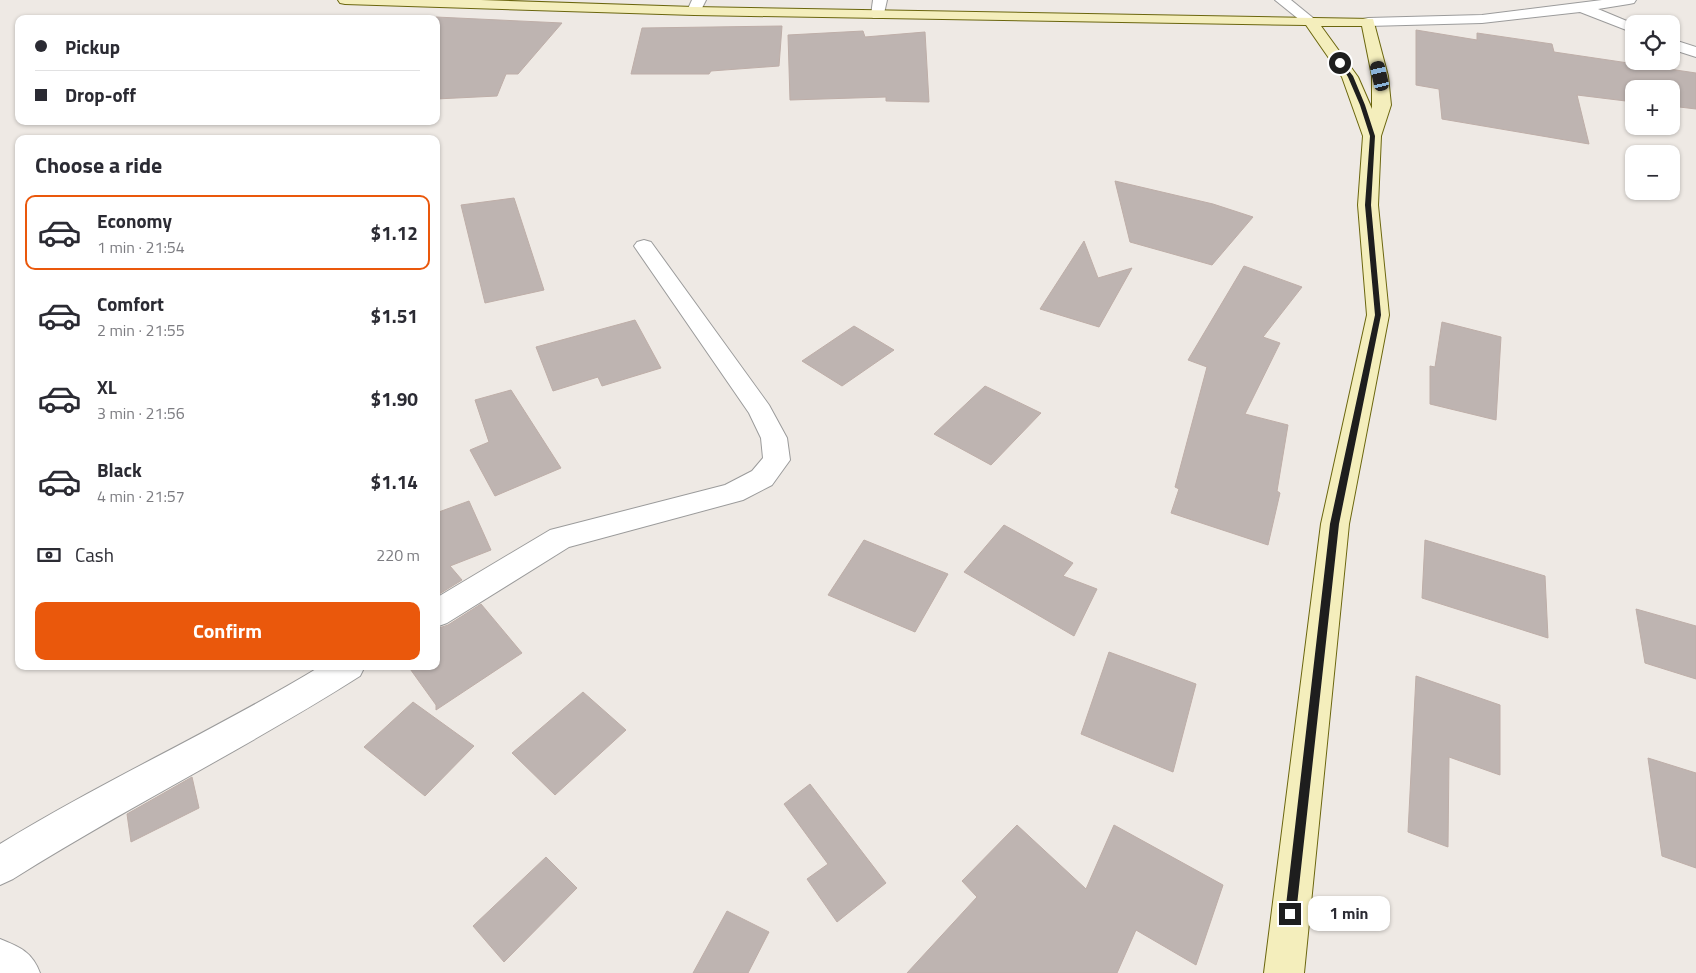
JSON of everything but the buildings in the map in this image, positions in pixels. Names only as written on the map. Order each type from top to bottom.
[{"type":"main road","points":[[345,0],[696,6],[878,15],[1368,22],[1380,76],[1382,105],[1372,136],[1368,205],[1378,315],[1335,524],[1284,973]]},
{"type":"main road","points":[[1311,22],[1350,76],[1372,136]]},
{"type":"street","points":[[878,15],[880,0]]},
{"type":"street","points":[[1282,0],[1311,22]]},
{"type":"street","points":[[1368,22],[1482,20],[1582,8],[1629,0]]},
{"type":"street","points":[[1582,8],[1625,25]]},
{"type":"street","points":[[1680,47],[1696,52]]},
{"type":"street","points":[[440,612],[560,538],[733,493],[762,478],[777,460],[774,438],[760,411],[644,246]]},
{"type":"street","points":[[0,866],[54,832],[145,780],[262,718],[342,670]]},
{"type":"street","points":[[0,959],[20,973]]},
{"type":"route","points":[[1290,914],[1335,524],[1378,315],[1368,205],[1372,136],[1350,76],[1340,63]]}]
